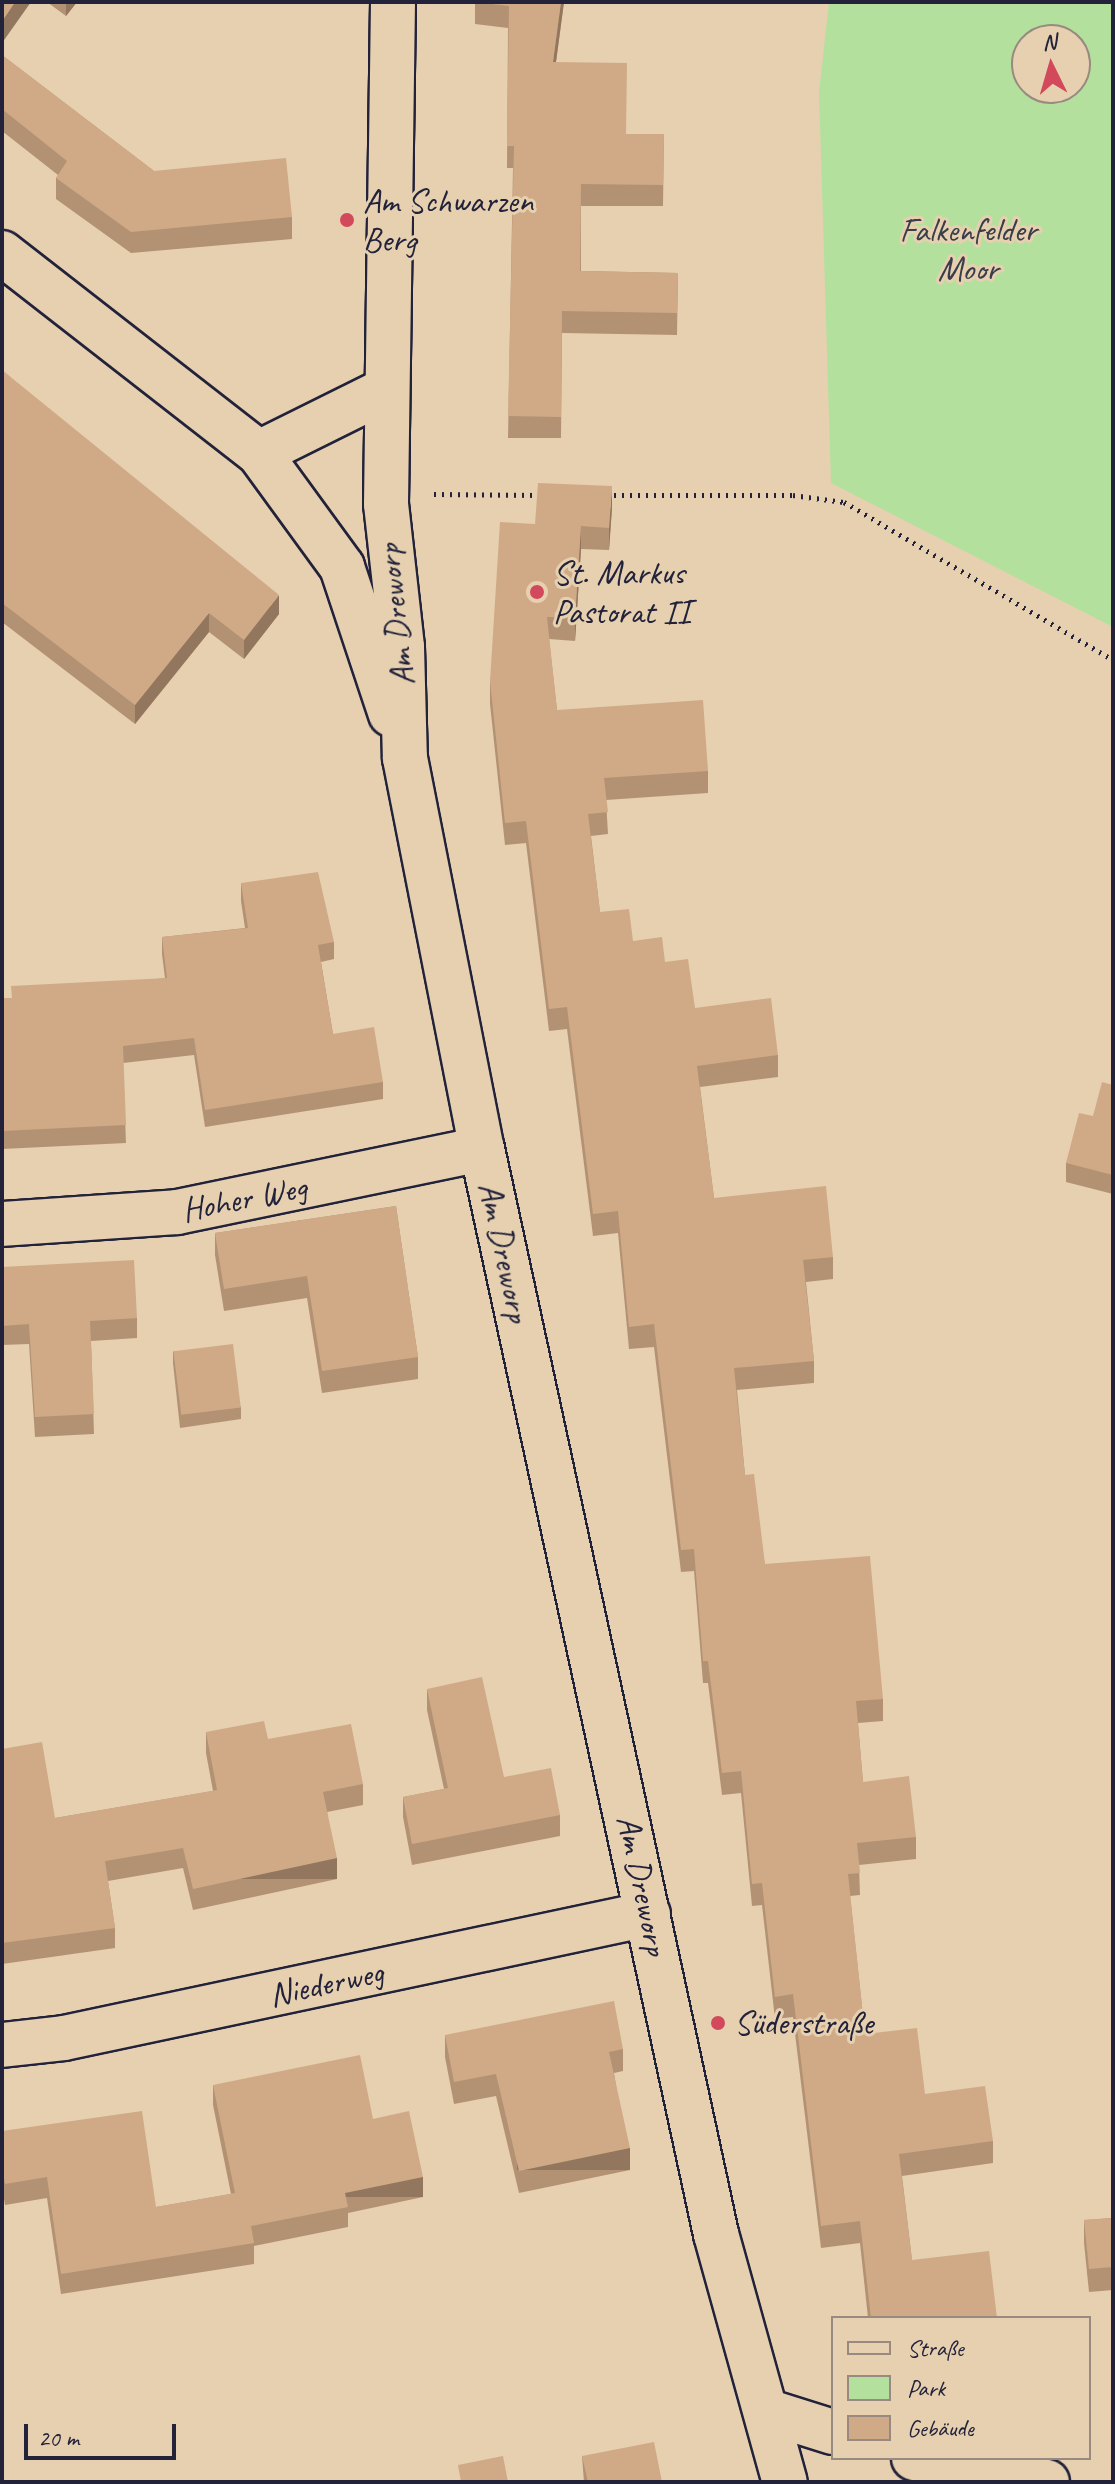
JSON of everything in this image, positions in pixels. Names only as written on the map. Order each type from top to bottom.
[{"type":"street","name":"Am Dreworp","points":[[393,2],[384,391],[387,543],[402,647],[405,758],[482,1149],[716,2234],[785,2482]]},
{"type":"street","points":[[2,253],[259,453],[342,567],[405,758]]},
{"type":"street","points":[[259,453],[384,391]]},
{"type":"street","name":"Hoher Weg","points":[[2,1224],[177,1212],[482,1149]]},
{"type":"street","name":"Niederweg","points":[[2,2045],[64,2038],[648,1914]]},
{"type":"street","points":[[766,2411],[831,2431]]},
{"type":"street","points":[[925,2460],[1047,2482]]},
{"type":"path","points":[[386,491],[556,495]]},
{"type":"path","points":[[603,495],[793,495],[844,502],[1113,660]]},
{"type":"green space","name":"Falkenfelder Moor","points":[[829,2],[1113,2],[1113,627],[831,483],[819,92]]},
{"type":"building","points":[[2,2],[15,2],[2,21]]},
{"type":"building","points":[[475,2],[561,2],[553,62],[627,63],[626,134],[664,134],[663,185],[581,184],[580,271],[678,273],[677,313],[562,311],[561,417],[508,416],[514,146],[507,146],[509,6]]},
{"type":"building","points":[[2,55],[154,171],[286,158],[292,217],[131,232],[56,178],[67,161],[2,109]]},
{"type":"building","points":[[2,370],[279,595],[244,640],[209,613],[135,705],[2,603]]},
{"type":"building","points":[[538,483],[612,486],[609,528],[581,526],[575,618],[547,617],[557,710],[703,700],[708,771],[604,778],[608,812],[588,814],[600,912],[629,909],[633,941],[662,937],[665,962],[688,959],[695,1008],[771,998],[778,1055],[697,1066],[714,1198],[826,1186],[833,1257],[803,1260],[814,1361],[734,1368],[745,1475],[754,1474],[765,1564],[870,1556],[883,1699],[856,1701],[863,1782],[909,1776],[916,1837],[857,1843],[860,1873],[848,1874],[865,2034],[917,2028],[925,2094],[985,2086],[993,2141],[899,2154],[912,2260],[989,2251],[997,2316],[871,2316],[860,2221],[821,2226],[793,1994],[775,1997],[762,1883],[752,1884],[741,1771],[722,1773],[708,1661],[703,1661],[694,1549],[681,1550],[654,1324],[629,1327],[618,1211],[593,1214],[567,1007],[549,1009],[526,821],[505,823],[490,681],[500,522],[535,524]]},
{"type":"building","points":[[318,872],[334,942],[318,945],[333,1034],[374,1027],[383,1082],[205,1110],[194,1038],[123,1046],[126,1125],[2,1131],[2,998],[12,998],[11,986],[167,978],[162,937],[248,928],[241,883]]},
{"type":"building","points":[[1102,1082],[1113,1085],[1113,1175],[1066,1163],[1079,1113],[1093,1116]]},
{"type":"building","points":[[396,1206],[418,1357],[322,1371],[307,1276],[224,1289],[215,1233]]},
{"type":"building","points":[[134,1260],[137,1318],[90,1321],[94,1414],[35,1417],[29,1324],[2,1326],[2,1267]]},
{"type":"building","points":[[233,1344],[241,1408],[181,1415],[173,1351]]},
{"type":"building","points":[[482,1677],[504,1777],[551,1768],[560,1815],[412,1844],[403,1797],[448,1788],[427,1689]]},
{"type":"building","points":[[264,1721],[268,1739],[351,1724],[363,1784],[323,1792],[337,1858],[193,1889],[183,1848],[105,1861],[115,1928],[2,1943],[2,1749],[42,1742],[55,1818],[217,1790],[206,1732]]},
{"type":"building","points":[[614,2001],[623,2049],[609,2052],[630,2148],[519,2171],[496,2074],[454,2082],[445,2035]]},
{"type":"building","points":[[360,2055],[373,2119],[409,2111],[423,2177],[345,2193],[348,2207],[251,2226],[254,2243],[61,2274],[47,2177],[5,2184],[2,2131],[142,2111],[156,2207],[235,2193],[213,2085]]},
{"type":"building","points":[[1113,2218],[1113,2267],[1089,2269],[1084,2220]]},
{"type":"building","points":[[654,2442],[662,2482],[588,2482],[582,2456]]},
{"type":"building","points":[[503,2456],[508,2482],[461,2482],[458,2465]]},
{"type":"place","name":"Am Schwarzen Berg","points":[[347,220]]},
{"type":"place","name":"St. Markus Pastorat II","points":[[537,592]]},
{"type":"place","name":"Süderstraße","points":[[718,2023]]}]
